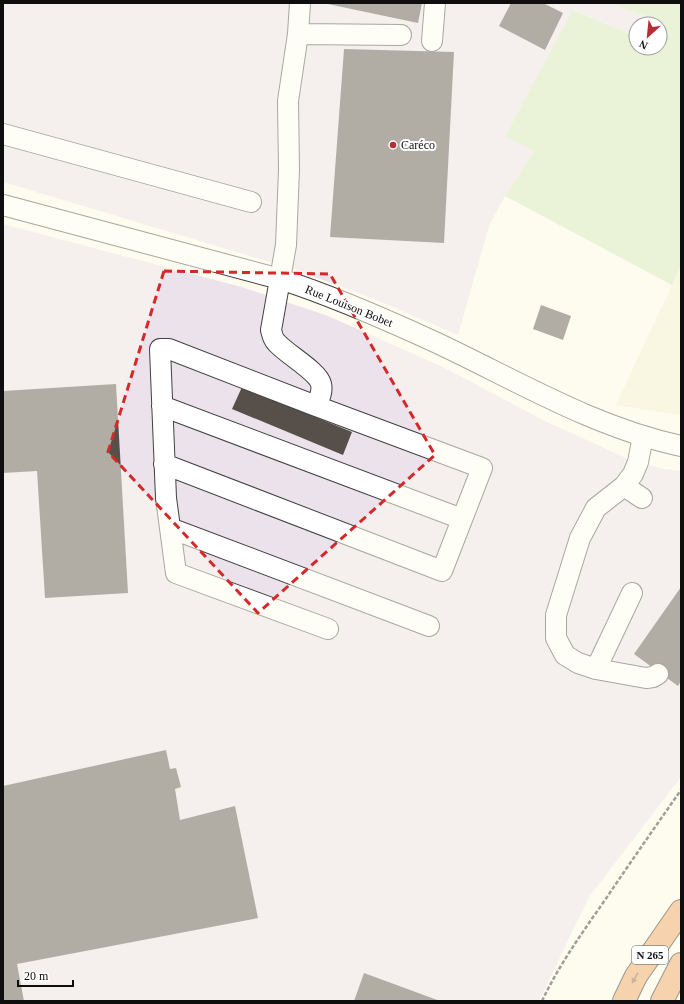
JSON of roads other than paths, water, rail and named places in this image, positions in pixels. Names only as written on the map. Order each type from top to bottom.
[{"type":"highway","name":"N 265","points":[[624,1001],[636,976],[681,911]]},
{"type":"highway","name":"N 265","points":[[662,1001],[681,964]]},
{"type":"street","points":[[300,3],[298,34],[288,101],[289,170],[286,245],[270,330],[274,340],[285,351],[317,376],[321,384],[322,391],[316,406]]},
{"type":"street","points":[[432,41],[435,3]]},
{"type":"street","points":[[298,34],[401,35]]},
{"type":"street","points":[[3,134],[251,202]]},
{"type":"street","name":"Rue Louison Bobet","points":[[3,204],[280,279],[310,289],[435,342],[555,402],[642,436],[681,446]]},
{"type":"street","points":[[164,464],[442,571],[482,468],[169,349],[160,349],[164,464],[166,498],[176,573],[328,629]]},
{"type":"street","points":[[162,406],[462,519]]},
{"type":"street","points":[[642,436],[638,462],[633,474],[624,486],[596,508],[580,538],[556,615],[556,638],[565,655],[578,663],[596,669],[646,678],[653,677],[658,674]]},
{"type":"street","points":[[624,486],[642,498]]},
{"type":"street","points":[[170,528],[429,626]]},
{"type":"street","points":[[596,669],[632,593]]},
{"type":"place","name":"Caréco","points":[[393,145]]}]
